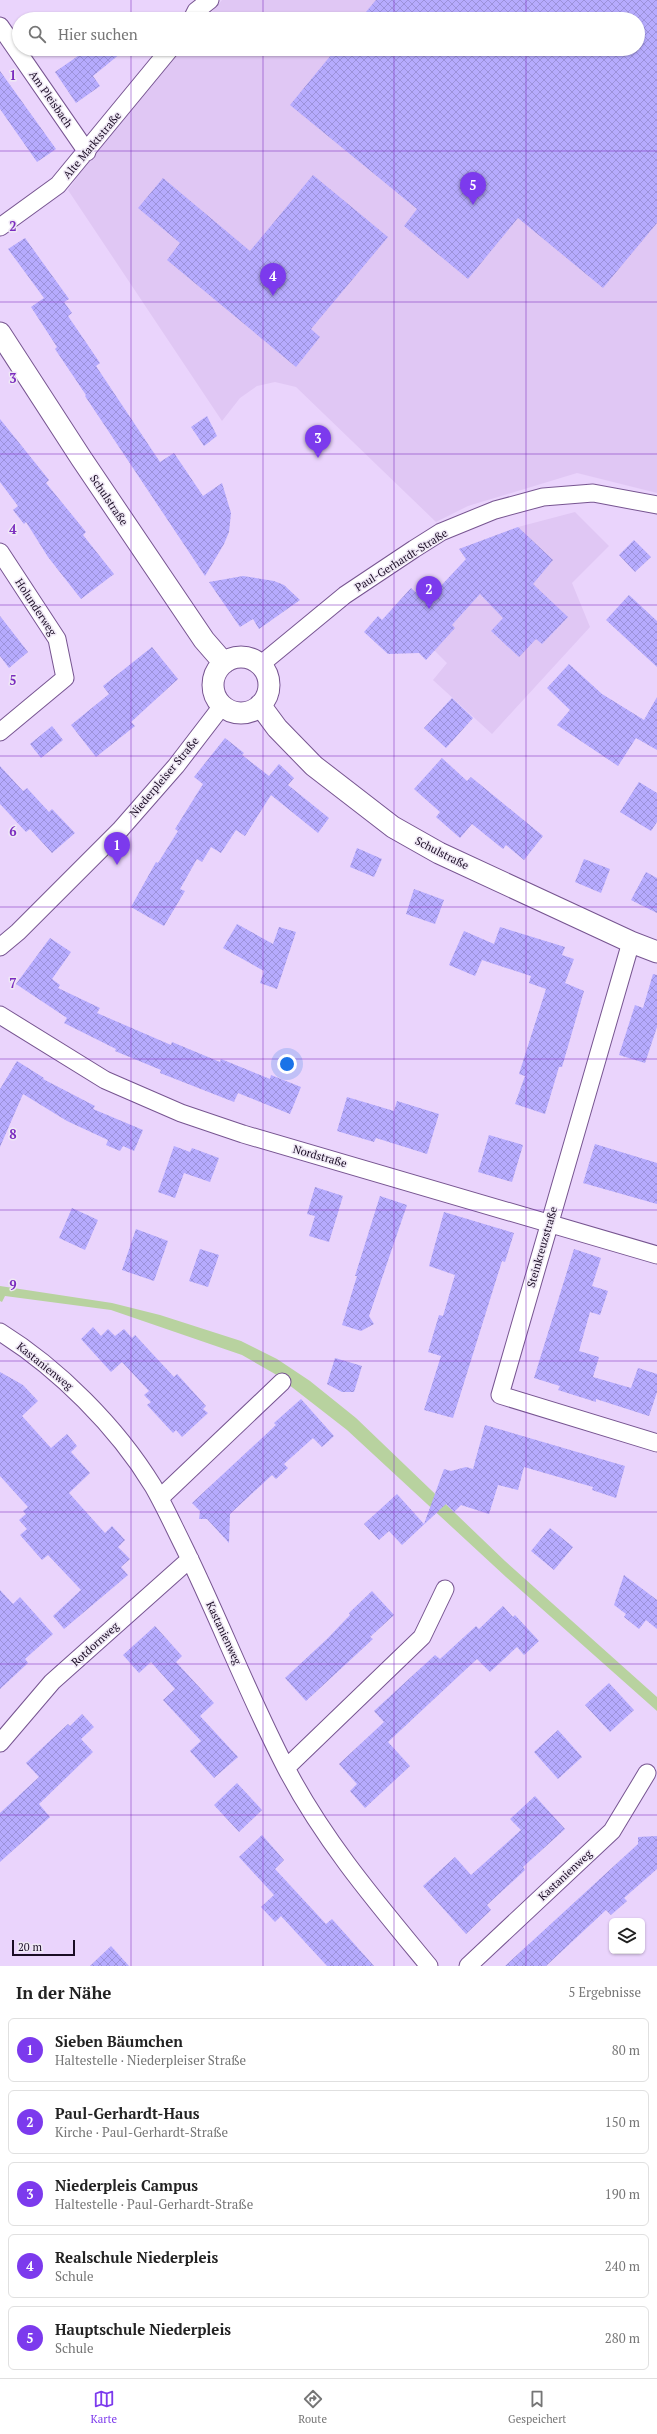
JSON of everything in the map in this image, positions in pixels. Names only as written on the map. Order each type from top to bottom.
[{"type":"street","points":[[196,12],[210,0]]},
{"type":"street","name":"Am Pleisbach","points":[[0,26],[12,43]]},
{"type":"street","name":"Am Pleisbach","points":[[21,56],[87,152]]},
{"type":"street","name":"Alte Marktstraße","points":[[0,227],[58,185],[87,152],[164,56]]},
{"type":"street","name":"Schulstraße","points":[[0,333],[85,465],[204,640],[224,663]]},
{"type":"street","name":"Paul-Gerhardt-Straße","points":[[260,666],[345,595],[414,549],[441,532],[495,510],[544,497],[593,493],[657,505]]},
{"type":"street","name":"Holunderweg","points":[[0,552],[57,639],[65,678],[0,732]]},
{"type":"street","points":[[238,657],[254,661],[260,666],[268,681],[265,698],[260,705],[246,713],[229,710],[222,706],[216,698],[214,680],[224,663],[238,657]]},
{"type":"street","name":"Schulstraße","points":[[260,705],[277,728],[314,766],[393,827],[439,853],[632,942],[657,952]]},
{"type":"street","name":"Niederpleiser Straße","points":[[0,947],[18,932],[120,830],[176,766],[222,706]]},
{"type":"street","name":"Steinkreuzstraße","points":[[632,942],[539,1220],[500,1395],[657,1443]]},
{"type":"street","name":"Nordstraße","points":[[0,1015],[105,1080],[181,1113],[243,1134],[657,1255]]},
{"type":"street","name":"Kastanienweg","points":[[0,1332],[41,1361],[75,1391],[129,1453],[160,1498],[190,1559],[286,1768],[328,1839],[360,1883],[429,1966]]},
{"type":"street","points":[[160,1498],[282,1382]]},
{"type":"street","name":"Rotdornweg","points":[[2,1736],[52,1682],[190,1559]]},
{"type":"street","points":[[286,1768],[422,1637],[445,1589]]},
{"type":"street","name":"Kastanienweg","points":[[468,1966],[612,1831],[647,1773]]},
{"type":"shaded area","points":[[222,0],[657,0],[657,493],[577,473],[468,506],[436,522],[296,387],[275,382],[257,386],[240,398],[222,421],[68,190],[92,156],[175,56],[645,56],[645,12],[212,12]]},
{"type":"shaded area","points":[[575,512],[609,546],[572,583],[590,627],[492,734],[433,680],[447,663],[434,650],[452,625],[491,582],[466,559],[459,549],[518,527]]},
{"type":"green space","points":[[0,1286],[112,1303],[160,1315],[241,1341],[277,1359],[310,1381],[356,1418],[505,1561],[657,1697],[657,1711],[506,1577],[347,1430],[275,1374],[242,1355],[111,1310],[5,1296],[2,1302],[0,1301]]},
{"type":"building","points":[[376,0],[657,0],[657,223],[603,288],[518,218],[468,279],[404,226],[417,209],[290,105],[330,56],[645,56],[645,12],[366,12]]},
{"type":"building","points":[[78,56],[117,56],[93,76],[100,86],[76,103],[55,72]]},
{"type":"building","points":[[0,71],[56,149],[37,162],[0,109]]},
{"type":"building","points":[[313,175],[388,237],[311,329],[320,337],[296,367],[167,260],[180,243],[138,208],[163,178],[250,251]]},
{"type":"building","points":[[25,238],[69,299],[64,302],[72,313],[68,316],[100,363],[96,366],[160,462],[174,453],[203,496],[222,483],[231,513],[229,532],[224,544],[205,576],[85,396],[86,395],[55,349],[57,347],[31,307],[44,298],[8,249]]},
{"type":"building","points":[[207,416],[217,436],[204,446],[191,427]]},
{"type":"building","points":[[0,419],[49,480],[46,483],[86,532],[83,535],[114,574],[81,599],[48,557],[26,522],[24,524],[13,510],[18,506],[0,482]]},
{"type":"building","points":[[518,527],[553,560],[533,584],[568,617],[542,644],[536,639],[519,657],[491,631],[503,618],[480,594],[452,625],[455,628],[426,660],[419,653],[388,654],[364,632],[378,616],[382,620],[411,588],[426,602],[466,559],[459,549]]},
{"type":"building","points":[[634,540],[651,557],[635,572],[619,555]]},
{"type":"building","points":[[243,576],[274,581],[284,585],[300,600],[259,629],[253,619],[240,627],[209,582]]},
{"type":"building","points":[[629,595],[657,621],[657,667],[606,620]]},
{"type":"building","points":[[0,616],[28,652],[9,668],[0,656]]},
{"type":"building","points":[[152,647],[178,679],[131,722],[135,726],[96,757],[71,725],[109,694],[103,686]]},
{"type":"building","points":[[569,664],[602,694],[644,720],[657,697],[657,750],[636,738],[618,766],[557,725],[570,710],[547,688]]},
{"type":"building","points":[[452,698],[473,718],[446,748],[424,728]]},
{"type":"building","points":[[52,726],[63,740],[41,758],[30,744]]},
{"type":"building","points":[[225,738],[244,753],[242,755],[269,776],[279,764],[294,778],[288,785],[329,818],[318,833],[271,795],[245,836],[236,830],[221,853],[211,847],[202,862],[197,859],[180,889],[185,891],[164,926],[131,907],[156,862],[158,863],[178,831],[175,829],[203,784],[194,777]]},
{"type":"building","points":[[442,758],[467,781],[471,777],[543,836],[524,860],[506,845],[503,849],[472,824],[460,838],[436,817],[440,812],[414,789]]},
{"type":"building","points":[[0,766],[23,791],[27,788],[49,812],[52,809],[75,833],[52,853],[30,829],[26,832],[0,804]]},
{"type":"building","points":[[639,782],[657,793],[657,822],[651,831],[620,812]]},
{"type":"building","points":[[357,848],[382,859],[374,877],[350,867]]},
{"type":"building","points":[[584,859],[610,869],[601,893],[575,882]]},
{"type":"building","points":[[646,872],[657,878],[657,913],[631,900]]},
{"type":"building","points":[[414,889],[444,900],[435,924],[406,914]]},
{"type":"building","points":[[237,924],[273,944],[279,927],[296,932],[277,989],[260,983],[264,971],[223,948]]},
{"type":"building","points":[[500,927],[565,947],[562,955],[574,959],[565,983],[584,991],[562,1067],[559,1067],[545,1114],[515,1104],[525,1076],[519,1074],[546,989],[529,983],[531,976],[482,960],[475,976],[449,965],[464,931],[494,944]]},
{"type":"building","points":[[50,938],[71,952],[52,979],[60,985],[58,988],[100,1008],[97,1013],[171,1045],[172,1042],[220,1062],[221,1059],[270,1079],[271,1075],[301,1087],[290,1114],[238,1093],[234,1102],[160,1073],[161,1070],[115,1051],[116,1049],[64,1023],[67,1018],[16,984]]},
{"type":"building","points":[[653,974],[657,975],[657,1027],[645,1063],[619,1055],[635,1005],[643,1008]]},
{"type":"building","points":[[17,1061],[44,1078],[43,1079],[95,1106],[93,1109],[143,1130],[134,1151],[123,1146],[120,1151],[106,1145],[108,1140],[67,1121],[23,1094],[0,1147],[0,1089]]},
{"type":"building","points":[[347,1097],[394,1111],[397,1101],[439,1114],[427,1154],[376,1138],[374,1142],[337,1131]]},
{"type":"building","points":[[489,1135],[523,1145],[512,1182],[478,1172]]},
{"type":"building","points":[[595,1144],[657,1163],[657,1204],[583,1183]]},
{"type":"building","points":[[174,1146],[190,1152],[192,1148],[219,1158],[210,1182],[184,1173],[175,1198],[158,1192]]},
{"type":"building","points":[[315,1187],[343,1196],[329,1242],[309,1236],[315,1216],[307,1214]]},
{"type":"building","points":[[380,1196],[407,1205],[369,1316],[374,1324],[361,1331],[342,1325],[357,1276],[355,1276]]},
{"type":"building","points":[[72,1208],[98,1220],[85,1250],[59,1238]]},
{"type":"building","points":[[444,1212],[514,1233],[505,1262],[502,1261],[453,1418],[424,1410],[441,1356],[428,1352],[439,1315],[443,1316],[455,1275],[429,1266]]},
{"type":"building","points":[[136,1229],[168,1241],[154,1281],[122,1270]]},
{"type":"building","points":[[200,1249],[219,1255],[208,1287],[189,1281]]},
{"type":"building","points":[[574,1249],[601,1258],[592,1286],[608,1291],[600,1315],[590,1312],[579,1351],[599,1357],[593,1377],[631,1388],[638,1368],[657,1374],[657,1392],[649,1416],[596,1399],[596,1402],[558,1390],[560,1386],[534,1378]]},
{"type":"building","points":[[93,1327],[101,1336],[108,1329],[115,1336],[124,1329],[132,1338],[135,1335],[174,1377],[177,1374],[206,1406],[203,1409],[208,1413],[182,1437],[176,1430],[173,1433],[147,1405],[151,1402],[144,1395],[149,1391],[122,1362],[111,1372],[81,1339]]},
{"type":"building","points":[[335,1358],[362,1366],[354,1392],[342,1392],[327,1384]]},
{"type":"building","points":[[0,1372],[23,1385],[38,1401],[22,1416],[51,1448],[67,1434],[77,1446],[71,1452],[90,1473],[69,1493],[105,1533],[112,1526],[125,1540],[118,1547],[130,1559],[121,1567],[128,1575],[64,1629],[53,1616],[81,1590],[48,1555],[42,1560],[20,1535],[27,1529],[19,1520],[26,1514],[23,1511],[28,1507],[0,1476]]},
{"type":"building","points":[[301,1399],[334,1436],[322,1447],[313,1438],[284,1464],[288,1468],[276,1479],[272,1475],[230,1514],[229,1543],[207,1519],[199,1519],[200,1511],[192,1503],[276,1425],[274,1423]]},
{"type":"building","points":[[485,1425],[625,1466],[616,1498],[592,1490],[593,1487],[524,1467],[518,1490],[498,1485],[489,1514],[461,1505],[454,1512],[446,1504],[402,1545],[389,1531],[379,1540],[364,1524],[397,1494],[424,1524],[444,1469],[451,1471],[466,1467],[473,1469]]},
{"type":"building","points":[[550,1528],[573,1547],[554,1570],[531,1551]]},
{"type":"building","points":[[624,1575],[657,1600],[657,1629],[646,1620],[639,1629],[624,1617],[626,1614],[614,1605]]},
{"type":"building","points":[[0,1590],[13,1604],[20,1597],[53,1634],[25,1659],[28,1663],[0,1689]]},
{"type":"building","points":[[372,1591],[394,1615],[370,1637],[373,1639],[306,1701],[285,1678],[327,1639],[350,1615],[349,1613]]},
{"type":"building","points":[[503,1606],[513,1617],[515,1615],[539,1641],[524,1655],[517,1647],[490,1672],[477,1659],[388,1742],[410,1766],[365,1808],[350,1791],[357,1784],[339,1764],[384,1722],[374,1711],[435,1655],[440,1659],[476,1626],[479,1629]]},
{"type":"building","points":[[155,1626],[182,1656],[176,1662],[214,1703],[200,1716],[238,1757],[214,1778],[190,1751],[201,1741],[163,1700],[175,1689],[151,1662],[139,1673],[123,1655]]},
{"type":"building","points":[[609,1683],[634,1710],[610,1732],[585,1705]]},
{"type":"building","points":[[82,1714],[94,1727],[81,1739],[93,1752],[39,1804],[50,1817],[0,1862],[0,1813],[39,1777],[26,1763],[68,1724],[70,1726]]},
{"type":"building","points":[[558,1730],[582,1757],[558,1779],[534,1752]]},
{"type":"building","points":[[237,1783],[262,1810],[239,1832],[214,1805]]},
{"type":"building","points":[[535,1796],[565,1829],[523,1867],[525,1870],[487,1905],[491,1910],[466,1934],[423,1886],[455,1857],[471,1875],[521,1830],[510,1819]]},
{"type":"building","points":[[262,1835],[284,1860],[275,1869],[326,1924],[332,1919],[374,1966],[327,1966],[281,1916],[275,1922],[261,1907],[274,1895],[239,1857]]},
{"type":"building","points":[[657,1836],[657,1869],[624,1898],[627,1901],[611,1915],[606,1910],[546,1966],[505,1966],[638,1844],[638,1837]]},
{"type":"building","points":[[111,1946],[129,1966],[90,1966]]},
{"type":"place","name":"Hauptschule Niederpleis","points":[[473,205]]},
{"type":"place","name":"Realschule Niederpleis","points":[[273,296]]},
{"type":"place","name":"Niederpleis Campus","points":[[318,458]]},
{"type":"place","name":"Paul-Gerhardt-Haus","points":[[429,609]]},
{"type":"place","name":"Sieben Bäumchen","points":[[117,865]]}]
